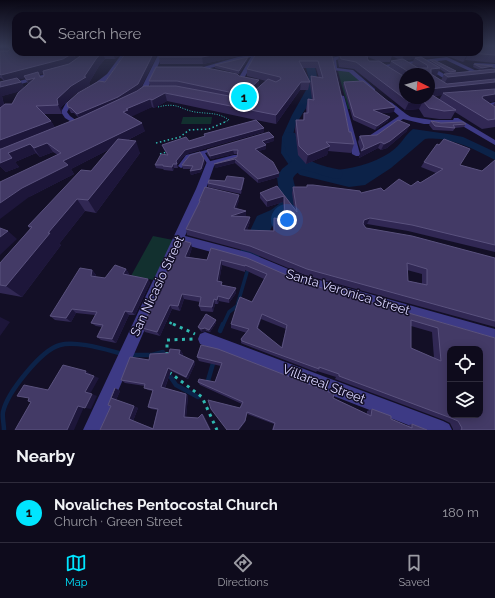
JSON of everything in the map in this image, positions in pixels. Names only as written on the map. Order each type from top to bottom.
[{"type":"street","points":[[70,127],[81,123],[67,117],[64,112],[65,108],[73,100],[103,80],[114,66]]},
{"type":"street","points":[[131,101],[148,89],[158,66]]},
{"type":"street","points":[[208,66],[200,68],[216,72]]},
{"type":"street","points":[[246,66],[237,78],[248,80]]},
{"type":"street","points":[[334,66],[336,73],[351,71],[403,116],[439,122],[460,122]]},
{"type":"street","points":[[378,66],[386,70]]},
{"type":"street","points":[[464,66],[480,74]]},
{"type":"street","points":[[482,66],[495,72]]},
{"type":"street","points":[[3,85],[45,79],[65,70]]},
{"type":"street","points":[[435,70],[450,77],[435,79]]},
{"type":"street","points":[[465,76],[488,73]]},
{"type":"street","points":[[340,89],[356,154]]},
{"type":"street","points":[[495,104],[481,106],[495,116]]},
{"type":"street","points":[[448,113],[495,143]]},
{"type":"street","points":[[352,137],[371,138],[403,116]]},
{"type":"street","points":[[210,164],[234,158]]},
{"type":"street","name":"San Nicasio Street","points":[[92,430],[178,239],[205,190],[210,164]]},
{"type":"street","name":"Santa Veronica Street","points":[[178,239],[250,258],[304,280],[495,336]]},
{"type":"street","name":"Villareal Street","points":[[205,339],[443,430]]},
{"type":"lane","points":[[23,82],[28,88]]},
{"type":"lane","points":[[181,166],[188,156],[223,146]]},
{"type":"lane","points":[[202,152],[210,164]]},
{"type":"path","points":[[156,143],[180,136],[189,130],[209,129],[229,120],[224,115],[214,112],[191,111],[181,106],[168,105],[158,107]]},
{"type":"path","points":[[160,154],[168,152]]},
{"type":"path","points":[[144,314],[172,322],[205,339]]},
{"type":"path","points":[[167,363],[167,340],[205,339]]},
{"type":"path","points":[[166,370],[202,397],[217,430]]},
{"type":"green space","points":[[338,71],[349,71],[395,112],[348,109]]},
{"type":"green space","points":[[183,117],[212,117],[211,124],[181,124]]},
{"type":"green space","points":[[153,236],[173,240],[154,280],[131,276]]},
{"type":"water","points":[[306,66],[314,66],[317,84],[311,101],[297,124],[293,140],[297,155],[303,162],[313,167],[340,170],[368,163],[395,149],[413,129],[463,137],[495,152],[495,160],[452,141],[443,139],[425,139],[391,168],[365,185],[349,187],[300,175],[289,165],[281,153],[282,137],[292,115],[310,83]]},
{"type":"building","points":[[0,66],[36,66],[1,75]]},
{"type":"building","points":[[61,66],[91,66],[84,77],[86,77],[71,86],[57,99],[58,105],[36,106],[51,121],[0,140],[0,108],[5,104],[12,104],[18,93],[35,78],[27,80],[24,76],[38,72],[40,77],[43,77],[43,71]]},
{"type":"building","points":[[116,66],[147,66],[138,84],[118,97],[77,114],[68,107],[67,103],[78,93],[99,81],[105,82]]},
{"type":"building","points":[[219,66],[242,66],[239,71]]},
{"type":"building","points":[[249,66],[302,66],[310,82],[301,82],[276,115],[165,93],[152,100],[150,99],[126,109],[128,110],[123,112],[142,123],[63,161],[68,165],[22,188],[0,203],[0,182],[61,153],[47,143],[34,148],[30,144],[8,153],[12,158],[0,163],[0,149],[81,117],[137,91],[144,86],[176,86],[245,99],[268,79],[276,82],[281,79],[280,77],[247,69]]},
{"type":"building","points":[[319,66],[334,66],[349,132],[351,132],[354,144],[326,142],[330,146],[308,155],[299,146],[296,120],[304,120],[304,113],[308,113],[308,99],[314,100],[311,76],[323,78]]},
{"type":"building","points":[[361,66],[387,66],[399,73],[399,94]]},
{"type":"building","points":[[399,66],[415,66],[418,68],[402,68]]},
{"type":"building","points":[[427,66],[437,66],[440,68],[428,68]]},
{"type":"building","points":[[440,66],[446,66],[456,71],[450,72]]},
{"type":"building","points":[[478,66],[493,66],[482,68]]},
{"type":"building","points":[[156,67],[202,67],[259,80],[243,95],[177,81],[149,81]]},
{"type":"building","points":[[495,69],[495,72],[448,77],[444,74]]},
{"type":"building","points":[[435,76],[447,84],[495,79],[495,82],[435,88]]},
{"type":"building","points":[[17,78],[21,82],[0,87],[0,82]]},
{"type":"building","points":[[363,81],[395,107],[373,110],[390,117],[377,126],[354,116],[344,82]]},
{"type":"building","points":[[495,89],[495,94],[483,96],[482,98],[495,107],[495,119],[488,120],[443,93]]},
{"type":"building","points":[[435,97],[456,110],[444,111],[429,108],[426,104],[435,104]]},
{"type":"building","points":[[256,120],[264,128],[185,150],[176,161],[177,164],[173,164],[172,167],[155,165],[161,154],[168,155],[162,145],[186,137],[189,141],[205,136],[204,134]]},
{"type":"building","points":[[398,120],[410,125],[390,141],[384,144],[381,142],[361,151],[364,147],[360,136],[377,135]]},
{"type":"building","points":[[431,121],[441,123],[463,122],[466,124],[453,125],[455,128],[435,126]]},
{"type":"building","points":[[269,132],[274,137],[262,141],[266,145],[255,149],[273,162],[279,173],[258,179],[235,159],[214,164],[237,157],[238,150],[210,156],[207,150]]},
{"type":"building","points":[[118,139],[136,141],[88,200],[77,199],[6,286],[0,285],[0,263],[32,227],[28,226],[81,170],[91,171]]},
{"type":"building","points":[[444,139],[470,149],[460,165],[482,171],[495,160],[495,245],[412,225],[370,218],[364,220],[363,224],[366,228],[412,236],[495,258],[495,321],[307,269],[250,246],[186,229],[200,201],[205,187],[239,195],[234,208],[246,211],[231,216],[250,217],[244,230],[274,231],[274,218],[285,218],[284,196],[267,201],[260,193],[277,186],[297,212],[293,187],[307,187],[307,185],[313,185],[360,191],[361,193],[381,188],[384,191],[399,179],[411,186],[418,181],[420,183],[443,169],[424,162],[437,144],[439,145]],"holes":[[[407,263],[427,269],[427,285],[408,281]]]},
{"type":"building","points":[[200,152],[204,159],[201,169],[190,171],[193,166],[182,165],[190,155]]},
{"type":"building","points":[[227,176],[244,178],[241,190],[208,183],[209,180],[225,181]]},
{"type":"building","points":[[0,228],[8,231],[0,237]]},
{"type":"building","points":[[181,240],[191,243],[185,257],[207,260],[211,248],[247,258],[305,283],[495,338],[495,430],[461,430],[462,428],[458,421],[451,418],[483,418],[483,346],[447,346],[447,416],[339,376],[339,374],[319,367],[319,369],[242,341],[241,339],[249,329],[231,324],[238,302],[240,297],[252,302],[267,274],[245,265],[221,260],[217,281],[222,282],[221,285],[236,288],[229,299],[218,296],[217,300],[214,299],[212,307],[199,306],[201,297],[182,294],[178,306],[170,305],[157,332],[142,328]],"holes":[[[262,314],[287,325],[282,348],[257,328]],[[411,320],[438,328],[441,361],[411,348]]]},
{"type":"building","points":[[115,265],[126,269],[123,274],[148,279],[132,312],[125,311],[112,339],[97,337],[103,325],[91,323],[97,312],[72,309],[66,318],[50,316],[80,268],[92,270],[91,276],[105,278]]},
{"type":"building","points":[[206,314],[216,320],[209,330],[198,327]]},
{"type":"building","points":[[201,345],[218,349],[334,394],[333,398],[371,416],[372,409],[391,416],[391,419],[412,428],[412,424],[427,430],[273,430],[275,423],[247,412],[245,421],[238,430],[227,430],[211,409],[208,400],[240,408],[243,402],[198,382],[199,379],[215,382],[222,363],[197,357]]},
{"type":"building","points":[[170,349],[180,350],[179,354],[194,361],[186,377],[168,368],[161,387],[186,394],[184,417],[198,418],[202,414],[210,430],[100,430],[111,406],[108,405],[115,388],[111,398],[134,406],[129,419],[153,429],[158,409],[148,407],[153,390],[144,388],[145,384],[121,380],[130,357],[149,360],[150,354],[169,353]]},
{"type":"building","points":[[63,365],[86,371],[85,373],[94,376],[85,392],[92,394],[85,408],[78,406],[67,430],[15,430],[31,402],[28,401],[29,398],[17,396],[24,385],[48,390]]},
{"type":"waterway","points":[[290,136],[291,145],[298,159],[311,167],[335,174]]},
{"type":"waterway","points":[[251,252],[264,221],[277,215],[286,208],[289,199],[285,177],[289,171],[301,162]]},
{"type":"waterway","points":[[223,325],[229,312],[237,306],[247,272]]},
{"type":"waterway","points":[[220,331],[223,324]]},
{"type":"waterway","points":[[4,430],[3,412],[11,394],[35,363],[52,349],[60,345],[74,344],[92,346],[123,354]]},
{"type":"waterway","points":[[131,355],[152,355],[163,352]]},
{"type":"waterway","points":[[207,384],[214,360]]},
{"type":"waterway","points":[[170,376],[176,385],[198,397]]},
{"type":"place","name":"Novaliches Pentocostal Church","points":[[244,97]]}]
